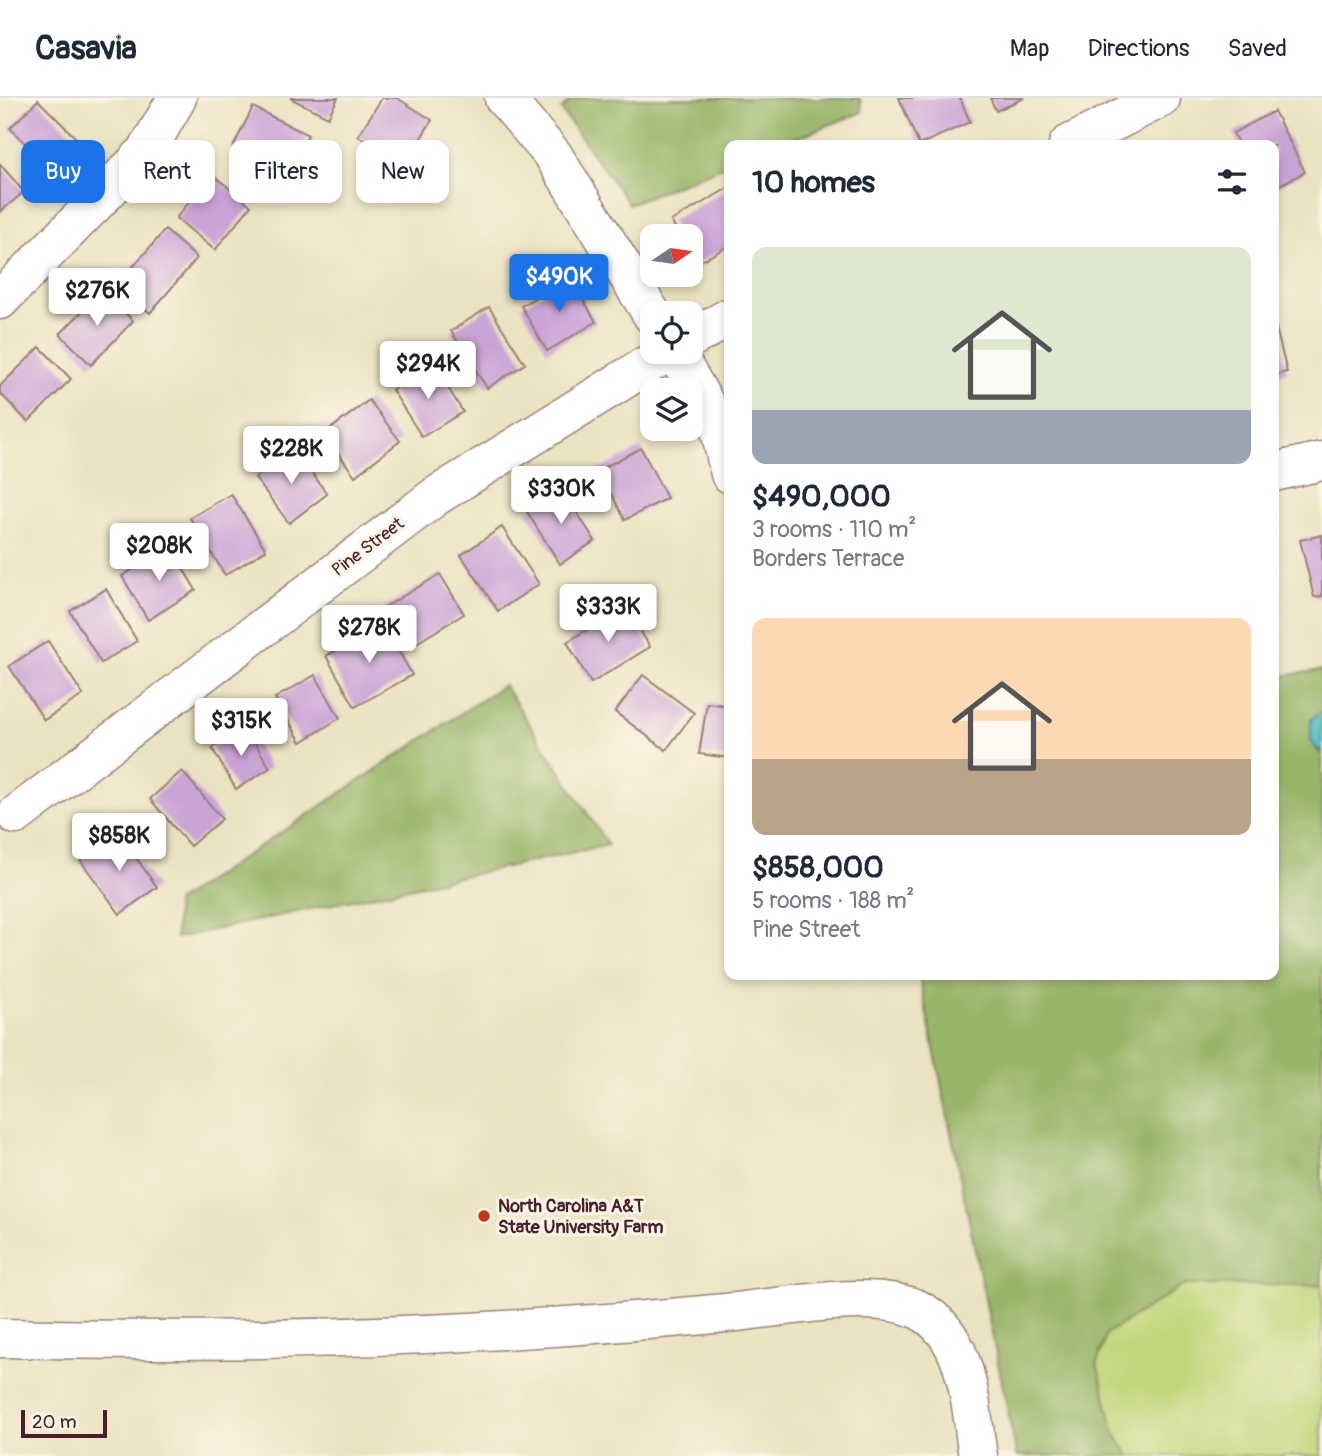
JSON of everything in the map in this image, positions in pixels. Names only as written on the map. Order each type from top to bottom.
[{"type":"street","points":[[0,300],[146,152],[177,98]]},
{"type":"street","points":[[503,98],[552,155],[644,301]]},
{"type":"street","points":[[1078,140],[1161,98]]},
{"type":"street","points":[[703,332],[724,320]]},
{"type":"street","name":"Pine Street","points":[[16,815],[436,496],[649,364]]},
{"type":"street","points":[[682,364],[720,430],[724,448]]},
{"type":"street","points":[[1279,471],[1322,461]]},
{"type":"street","points":[[0,1338],[138,1341],[364,1338],[622,1323],[832,1302],[902,1302],[941,1325],[954,1345],[966,1379],[978,1456]]},
{"type":"green space","points":[[572,98],[860,98],[862,112],[791,140],[724,140],[724,166],[629,204],[561,110]]},
{"type":"green space","points":[[1322,670],[1322,711],[1311,720],[1311,742],[1322,755],[1322,1285],[1184,1285],[1106,1334],[1097,1363],[1114,1432],[1130,1456],[1017,1456],[920,980],[1279,980],[1279,676]]},
{"type":"green space","points":[[504,685],[608,845],[176,938],[176,902]]},
{"type":"green space","points":[[1322,1230],[1322,1456],[1082,1456],[1041,1253]]},
{"type":"water","points":[[1322,711],[1322,755],[1311,742],[1311,720]]},
{"type":"building","points":[[290,98],[338,98],[328,117]]},
{"type":"building","points":[[382,98],[397,98],[432,120],[420,140],[364,140],[358,136]]},
{"type":"building","points":[[899,98],[960,98],[970,122],[930,140],[917,140]]},
{"type":"building","points":[[990,98],[1024,98],[996,111]]},
{"type":"building","points":[[38,100],[75,137],[72,140],[22,140],[10,128]]},
{"type":"building","points":[[253,107],[308,135],[305,140],[236,140]]},
{"type":"building","points":[[1274,111],[1305,172],[1279,185],[1279,140],[1236,140],[1233,133]]},
{"type":"building","points":[[0,164],[21,188],[21,194],[0,212]]},
{"type":"building","points":[[215,176],[229,188],[229,203],[247,203],[251,206],[215,250],[176,218],[188,203],[215,203]]},
{"type":"building","points":[[724,190],[724,248],[704,260],[704,224],[673,224],[671,221]]},
{"type":"building","points":[[165,230],[197,258],[150,313],[117,285]]},
{"type":"building","points":[[571,278],[596,322],[547,351],[521,306]]},
{"type":"building","points":[[103,290],[133,321],[91,365],[60,334]]},
{"type":"building","points":[[489,307],[525,364],[487,388],[451,331]]},
{"type":"building","points":[[1279,340],[1287,372],[1279,374]]},
{"type":"building","points":[[40,347],[71,379],[28,422],[0,393],[0,386]]},
{"type":"building","points":[[433,364],[463,412],[422,437],[392,390]]},
{"type":"building","points":[[369,400],[400,441],[355,476],[324,434]]},
{"type":"building","points":[[641,448],[667,498],[625,520],[599,470]]},
{"type":"building","points":[[295,449],[327,494],[289,523],[255,478]]},
{"type":"building","points":[[562,489],[595,541],[560,564],[527,512]]},
{"type":"building","points":[[231,494],[266,550],[225,575],[190,518]]},
{"type":"building","points":[[502,527],[539,584],[498,611],[461,555]]},
{"type":"building","points":[[1322,535],[1322,596],[1314,597],[1300,540]]},
{"type":"building","points":[[170,547],[196,590],[148,620],[122,576]]},
{"type":"building","points":[[440,574],[464,614],[410,647],[385,607]]},
{"type":"building","points":[[106,589],[137,641],[101,663],[70,611]]},
{"type":"building","points":[[626,606],[650,647],[591,683],[567,642]]},
{"type":"building","points":[[384,624],[412,675],[355,707],[326,656]]},
{"type":"building","points":[[48,641],[83,695],[44,720],[9,666]]},
{"type":"building","points":[[315,675],[340,718],[301,742],[275,698]]},
{"type":"building","points":[[643,675],[694,713],[666,750],[615,712]]},
{"type":"building","points":[[707,703],[724,705],[724,757],[699,754]]},
{"type":"building","points":[[245,727],[270,768],[236,789],[212,748]]},
{"type":"building","points":[[182,771],[222,819],[190,846],[150,799]]},
{"type":"building","points":[[118,833],[157,887],[120,914],[80,860]]},
{"type":"place","name":"North Carolina A&T State University Farm","points":[[484,1216]]}]
